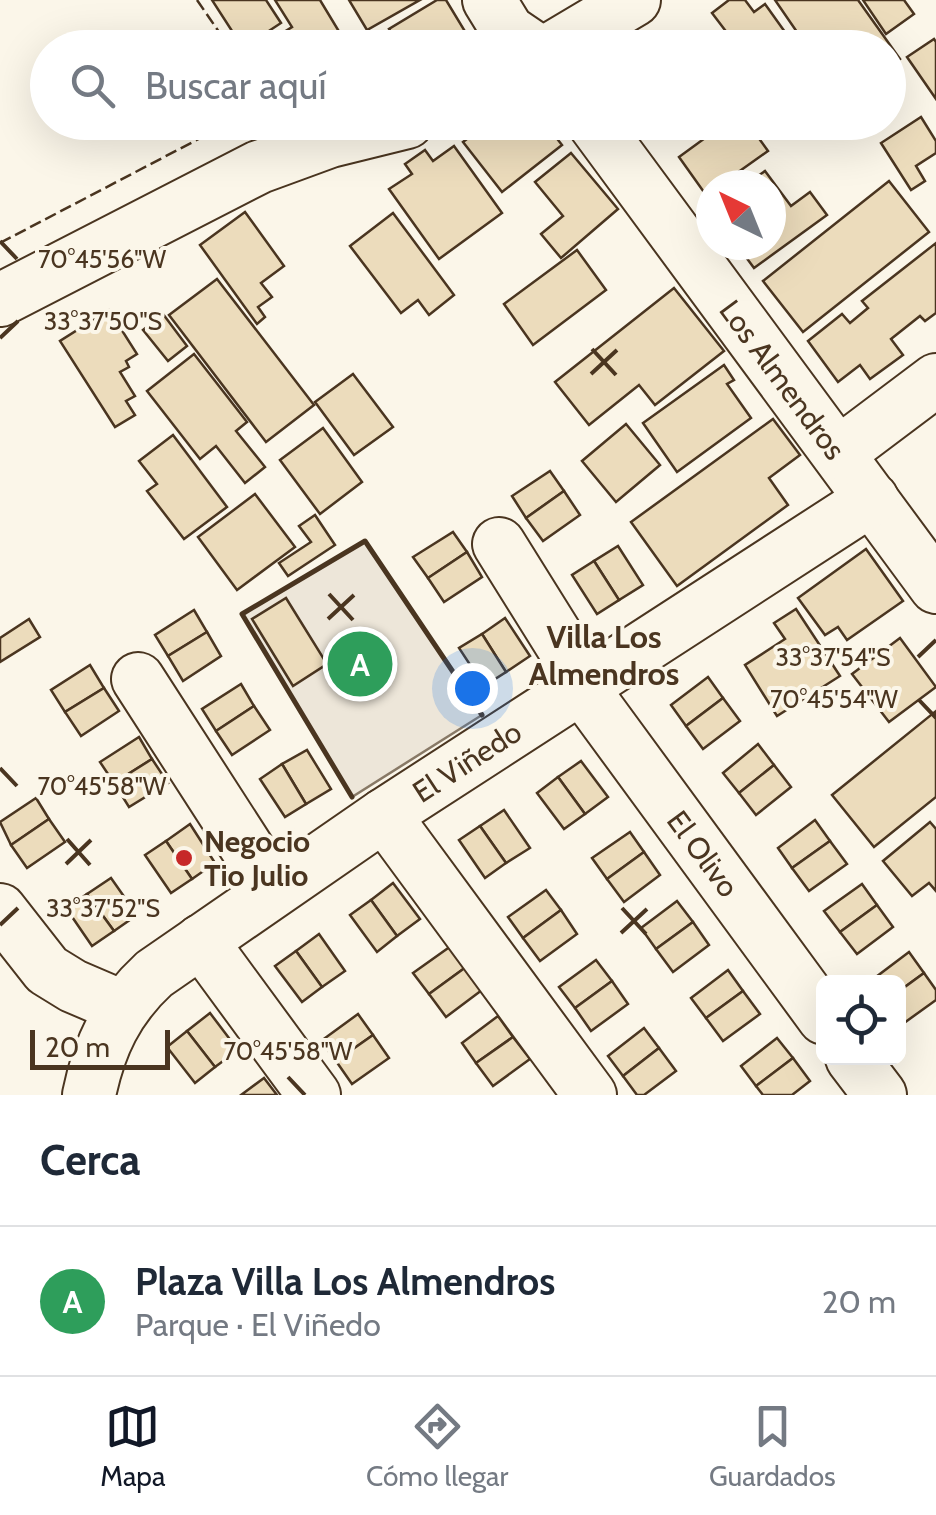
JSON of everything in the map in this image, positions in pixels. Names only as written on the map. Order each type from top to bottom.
[{"type":"street","points":[[489,0],[508,30]]},
{"type":"street","points":[[583,30],[634,0]]},
{"type":"street","points":[[0,300],[259,166],[334,140]]},
{"type":"street","name":"Los Almendros","points":[[606,140],[936,587]]},
{"type":"street","points":[[839,453],[936,380]]},
{"type":"street","name":"El Viñedo","points":[[122,1007],[154,974],[384,814],[872,499]]},
{"type":"street","name":"El Olivo","points":[[498,544],[572,662],[582,688],[816,1007]]},
{"type":"street","points":[[138,679],[274,890]]},
{"type":"street","points":[[384,814],[590,1095]]},
{"type":"street","points":[[0,910],[46,970],[122,1007],[108,1033],[89,1095]]},
{"type":"street","points":[[201,941],[314,1095]]},
{"type":"street","points":[[857,1065],[880,1095]]},
{"type":"shaded area","points":[[365,541],[482,715],[352,797],[242,614]]},
{"type":"building","points":[[212,0],[266,0],[281,23],[270,30],[231,30]]},
{"type":"building","points":[[275,0],[320,0],[338,30],[287,30],[292,27]]},
{"type":"building","points":[[349,0],[420,0],[367,30]]},
{"type":"building","points":[[437,0],[446,0],[464,30],[390,30]]},
{"type":"building","points":[[729,0],[745,0],[754,12],[765,4],[784,30],[725,30],[712,13]]},
{"type":"building","points":[[775,0],[858,0],[879,30],[796,30]]},
{"type":"building","points":[[863,0],[904,0],[914,14],[892,30],[883,30]]},
{"type":"building","points":[[934,39],[936,42],[936,99],[907,57]]},
{"type":"building","points":[[921,117],[936,141],[936,153],[916,166],[925,181],[911,190],[881,143],[906,140],[906,127]]},
{"type":"building","points":[[558,140],[562,145],[502,192],[463,142]]},
{"type":"building","points":[[702,140],[760,140],[768,151],[741,170],[696,170],[696,181],[679,157]]},
{"type":"building","points":[[454,146],[502,213],[439,259],[389,189],[412,174],[405,164],[425,150],[433,161]]},
{"type":"building","points":[[571,153],[618,209],[561,258],[541,234],[563,216],[535,182]]},
{"type":"building","points":[[889,181],[929,232],[803,332],[763,281]]},
{"type":"building","points":[[810,192],[827,215],[786,245],[786,199],[791,206]]},
{"type":"building","points":[[245,212],[284,266],[261,283],[272,297],[258,307],[265,317],[257,324],[200,245]]},
{"type":"building","points":[[393,213],[454,295],[429,315],[418,300],[401,313],[350,246]]},
{"type":"building","points":[[936,243],[936,313],[925,321],[920,316],[891,339],[903,355],[870,379],[860,365],[838,382],[808,341],[842,314],[850,323],[868,308],[862,301]]},
{"type":"building","points":[[577,250],[606,290],[533,345],[504,304]]},
{"type":"building","points":[[748,260],[765,260],[754,268]]},
{"type":"building","points":[[217,279],[314,405],[266,442],[169,315]]},
{"type":"building","points":[[674,288],[724,351],[655,405],[639,385],[589,425],[555,382]]},
{"type":"building","points":[[109,310],[137,354],[126,361],[129,367],[120,372],[135,396],[126,401],[135,415],[115,427],[60,341]]},
{"type":"building","points":[[163,314],[187,346],[168,361],[143,330]]},
{"type":"building","points":[[194,354],[247,422],[236,431],[265,467],[245,483],[216,446],[200,459],[147,391]]},
{"type":"building","points":[[724,365],[734,380],[727,384],[751,418],[677,472],[643,423]]},
{"type":"building","points":[[353,374],[393,427],[354,455],[315,402]]},
{"type":"building","points":[[773,419],[800,455],[769,478],[788,505],[677,586],[631,522]]},
{"type":"building","points":[[626,424],[660,465],[616,502],[582,461]]},
{"type":"building","points":[[323,428],[362,482],[320,514],[280,460]]},
{"type":"building","points":[[173,435],[227,507],[184,539],[147,491],[157,484],[139,461]]},
{"type":"building","points":[[550,471],[564,491],[526,518],[512,496]]},
{"type":"building","points":[[564,491],[580,515],[543,541],[526,518]]},
{"type":"building","points":[[255,494],[295,547],[237,590],[198,537]]},
{"type":"building","points":[[315,515],[335,545],[288,576],[279,563],[311,542],[299,526]]},
{"type":"building","points":[[453,532],[467,552],[428,578],[413,557]]},
{"type":"building","points":[[618,546],[643,585],[619,600],[594,561]]},
{"type":"building","points":[[866,549],[903,601],[847,640],[838,627],[825,635],[798,598]]},
{"type":"building","points":[[467,552],[482,577],[444,602],[428,578]]},
{"type":"building","points":[[594,561],[619,600],[597,614],[572,575]]},
{"type":"building","points":[[286,598],[327,664],[293,686],[252,619]]},
{"type":"building","points":[[796,609],[840,676],[777,716],[745,665],[785,639],[774,623]]},
{"type":"building","points":[[194,610],[207,632],[168,656],[155,635]]},
{"type":"building","points":[[505,618],[530,656],[506,672],[482,634]]},
{"type":"building","points":[[29,619],[40,637],[0,662],[0,638]]},
{"type":"building","points":[[207,632],[221,656],[183,681],[168,656]]},
{"type":"building","points":[[482,634],[506,672],[484,686],[459,648]]},
{"type":"building","points":[[900,638],[936,687],[889,722],[852,674]]},
{"type":"building","points":[[90,665],[104,688],[65,712],[51,690]]},
{"type":"building","points":[[708,677],[723,698],[686,726],[671,705]]},
{"type":"building","points":[[241,684],[254,706],[216,731],[202,709]]},
{"type":"building","points":[[104,688],[119,711],[81,736],[65,712]]},
{"type":"building","points":[[723,698],[740,721],[703,749],[686,726]]},
{"type":"building","points":[[254,706],[270,730],[232,755],[216,731]]},
{"type":"building","points":[[936,711],[936,797],[874,847],[832,795]]},
{"type":"building","points":[[139,737],[152,759],[114,783],[100,762]]},
{"type":"building","points":[[758,744],[774,765],[739,793],[723,773]]},
{"type":"building","points":[[307,750],[331,789],[306,804],[282,764]]},
{"type":"building","points":[[152,759],[168,783],[129,807],[114,783]]},
{"type":"building","points":[[581,761],[608,797],[585,814],[558,777]]},
{"type":"building","points":[[282,764],[306,804],[285,817],[260,779]]},
{"type":"building","points":[[774,765],[791,787],[756,815],[739,793]]},
{"type":"building","points":[[558,777],[585,814],[564,829],[537,793]]},
{"type":"building","points":[[36,798],[49,819],[11,845],[0,822]]},
{"type":"building","points":[[504,810],[530,848],[506,863],[480,826]]},
{"type":"building","points":[[49,819],[65,842],[27,868],[11,845]]},
{"type":"building","points":[[815,820],[830,841],[792,868],[778,848]]},
{"type":"building","points":[[930,822],[936,829],[936,891],[929,883],[912,896],[883,861]]},
{"type":"building","points":[[190,824],[215,863],[192,879],[166,841]]},
{"type":"building","points":[[480,826],[506,863],[485,878],[459,840]]},
{"type":"building","points":[[630,832],[644,852],[607,879],[592,858]]},
{"type":"building","points":[[166,841],[192,879],[171,893],[145,855]]},
{"type":"building","points":[[830,841],[847,864],[809,891],[792,868]]},
{"type":"building","points":[[644,852],[660,875],[624,902],[607,879]]},
{"type":"building","points":[[111,878],[137,915],[114,931],[87,894]]},
{"type":"building","points":[[393,883],[420,919],[397,936],[371,900]]},
{"type":"building","points":[[862,884],[877,905],[840,932],[824,911]]},
{"type":"building","points":[[546,890],[561,910],[523,938],[508,917]]},
{"type":"building","points":[[87,894],[114,931],[92,946],[66,908]]},
{"type":"building","points":[[371,900],[397,936],[377,952],[350,915]]},
{"type":"building","points":[[677,901],[693,922],[656,949],[641,928]]},
{"type":"building","points":[[877,905],[893,927],[857,954],[840,932]]},
{"type":"building","points":[[561,910],[577,934],[540,961],[523,938]]},
{"type":"building","points":[[693,922],[709,945],[673,972],[656,949]]},
{"type":"building","points":[[319,934],[345,971],[322,987],[296,951]]},
{"type":"building","points":[[451,946],[466,967],[429,994],[413,973]]},
{"type":"building","points":[[296,951],[322,987],[302,1002],[275,966]]},
{"type":"building","points":[[909,952],[924,973],[906,986],[906,975],[879,975]]},
{"type":"building","points":[[596,960],[612,981],[575,1008],[559,987]]},
{"type":"building","points":[[466,967],[482,990],[446,1017],[429,994]]},
{"type":"building","points":[[728,970],[743,991],[706,1018],[691,998]]},
{"type":"building","points":[[924,973],[936,990],[936,1000],[906,1022],[906,986]]},
{"type":"building","points":[[612,981],[628,1004],[591,1031],[575,1008]]},
{"type":"building","points":[[743,991],[760,1014],[723,1041],[706,1018]]},
{"type":"building","points":[[210,1013],[238,1050],[215,1067],[187,1031]]},
{"type":"building","points":[[358,1014],[373,1035],[336,1061],[321,1041]]},
{"type":"building","points":[[498,1016],[513,1037],[476,1063],[462,1043]]},
{"type":"building","points":[[644,1028],[659,1048],[623,1076],[608,1056]]},
{"type":"building","points":[[187,1031],[215,1067],[195,1083],[167,1047]]},
{"type":"building","points":[[373,1035],[389,1058],[352,1084],[336,1061]]},
{"type":"building","points":[[513,1037],[530,1059],[493,1086],[476,1063]]},
{"type":"building","points":[[777,1038],[793,1058],[756,1086],[741,1066]]},
{"type":"building","points":[[659,1048],[676,1071],[644,1095],[637,1095],[623,1076]]},
{"type":"building","points":[[793,1058],[810,1081],[792,1095],[763,1095],[756,1086]]},
{"type":"building","points":[[264,1078],[277,1095],[241,1095]]},
{"type":"fence","points":[[197,0],[218,30]]},
{"type":"fence","points":[[0,243],[197,140]]},
{"type":"wall","points":[[352,797],[242,614],[365,541],[482,715]]},
{"type":"place","name":"Plaza Villa Los Almendros","points":[[360,664]]},
{"type":"place","name":"Negocio Tio Julio","points":[[184,858]]},
{"type":"district","name":"Villa Los Almendros","points":[[604,654]]}]
